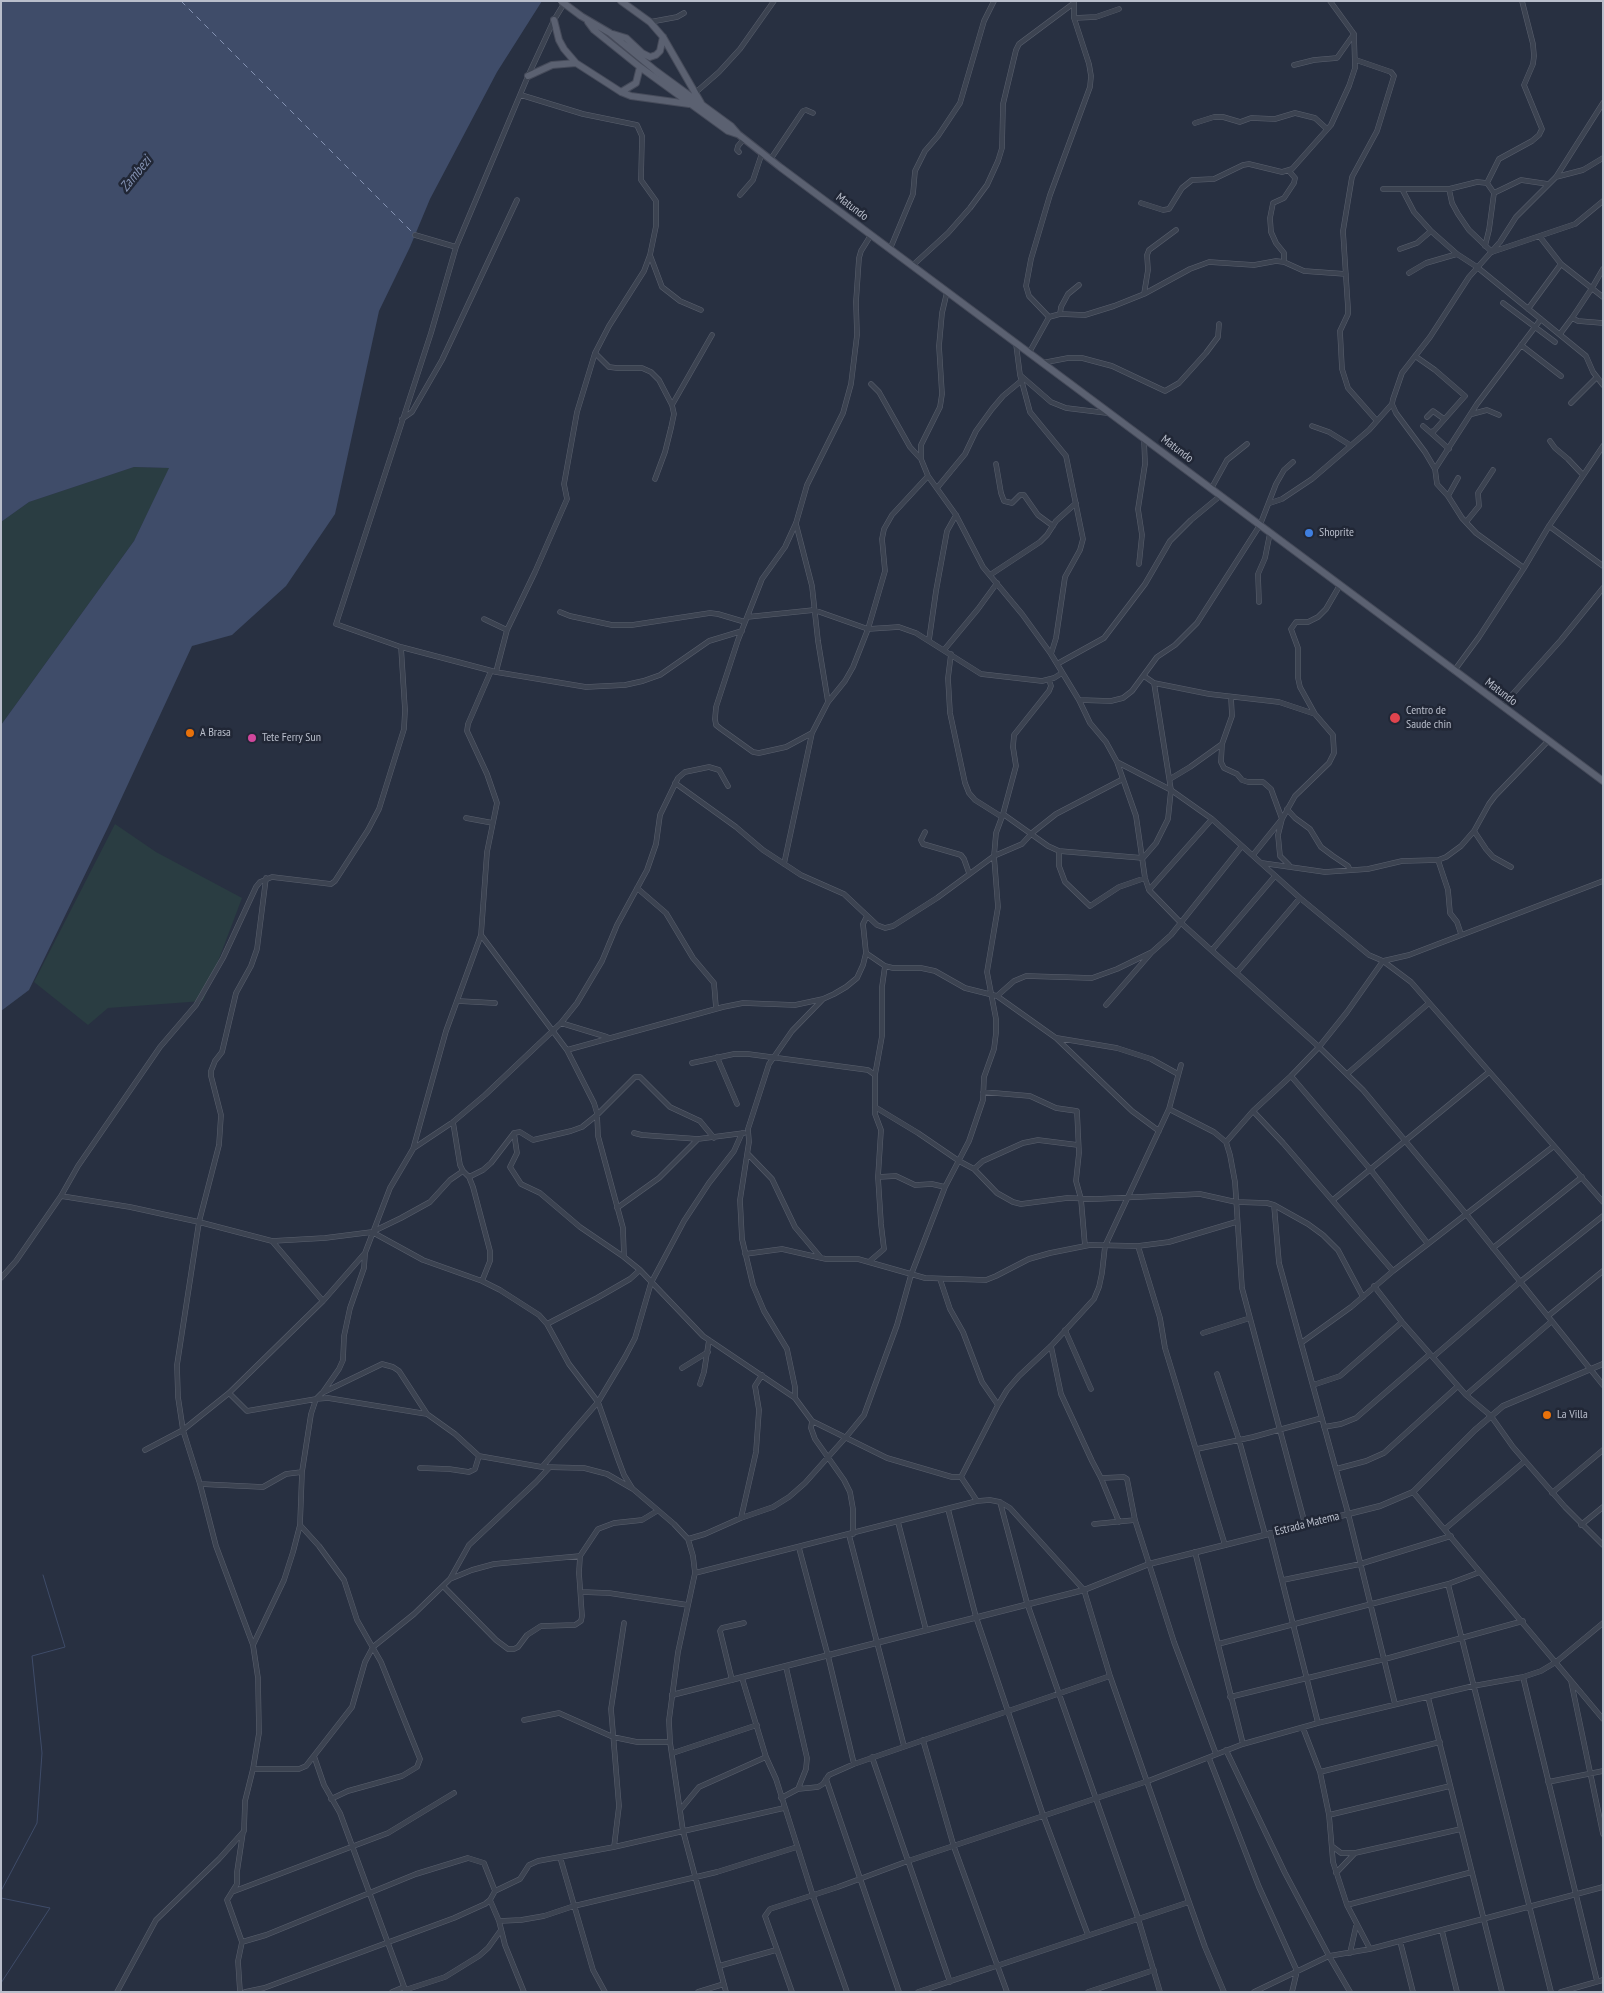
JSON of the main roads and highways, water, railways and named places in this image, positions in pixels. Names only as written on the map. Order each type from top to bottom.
[{"type":"main road","points":[[561,1],[640,67],[728,131],[738,134]]},
{"type":"main road","points":[[621,1],[650,22],[662,37],[702,105]]},
{"type":"main road","points":[[584,19],[610,33],[731,126],[738,134]]},
{"type":"main road","points":[[554,20],[559,40],[576,63],[621,92],[631,96],[692,105]]},
{"type":"main road","points":[[610,33],[626,38],[642,53],[650,57],[660,51],[662,37]]},
{"type":"main road","points":[[528,76],[552,65],[576,63]]},
{"type":"main road","points":[[621,92],[636,83],[640,67]]},
{"type":"main road","name":"Matundo","points":[[738,134],[1107,413],[1603,781]]},
{"type":"water","name":"Zambezi","points":[[1,1],[542,1],[497,72],[430,199],[410,247],[379,311],[335,514],[286,586],[232,635],[192,646],[109,825],[29,990],[1,1011],[1,725],[134,541],[169,468],[134,467],[29,502],[1,522]]},
{"type":"waterway","points":[[1,1891],[37,1823],[42,1753],[32,1656],[65,1647],[43,1575]]},
{"type":"waterway","points":[[1,1898],[50,1908],[1,1983]]},
{"type":"place","name":"Shoprite","points":[[1309,533]]},
{"type":"place","name":"Centro de Saude chin","points":[[1395,718]]},
{"type":"place","name":"A Brasa","points":[[190,733]]},
{"type":"place","name":"Tete Ferry Sun","points":[[252,738]]},
{"type":"place","name":"La Villa","points":[[1547,1415]]}]
